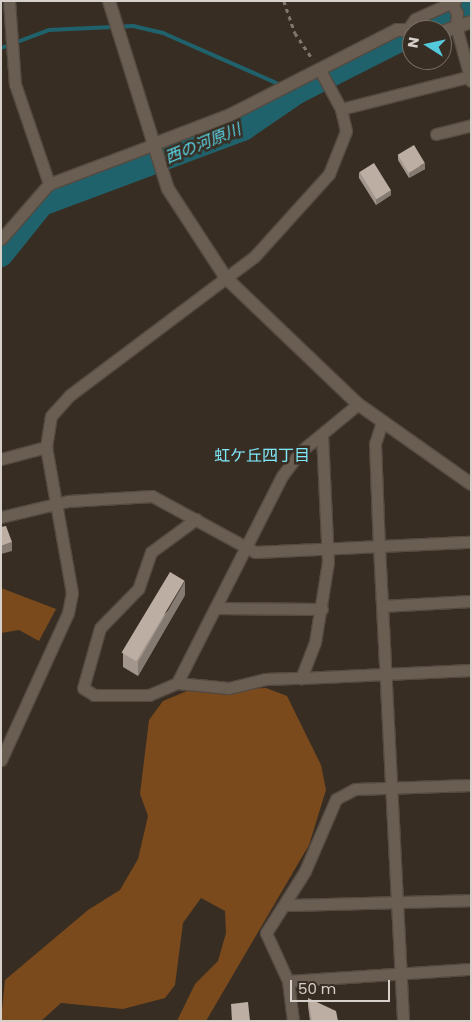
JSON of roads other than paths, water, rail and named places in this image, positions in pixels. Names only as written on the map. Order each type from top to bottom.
[{"type":"street","points":[[9,1],[15,84],[50,184]]},
{"type":"street","points":[[109,1],[152,145],[168,189],[226,278],[358,404],[471,484]]},
{"type":"street","points":[[341,109],[470,78],[455,10]]},
{"type":"street","points":[[415,20],[455,10],[471,22]]},
{"type":"street","points":[[1,239],[50,184],[152,145],[321,72],[396,30],[402,30]]},
{"type":"street","points":[[1,760],[68,613],[70,564],[46,447],[50,416],[70,395],[254,257],[329,174],[346,131],[341,109],[321,72]]},
{"type":"street","points":[[436,134],[471,125]]},
{"type":"street","points":[[196,519],[151,552],[138,589],[100,628],[83,688],[94,695],[149,695],[168,691],[177,683],[282,476],[301,451],[358,404]]},
{"type":"street","points":[[382,422],[376,444],[379,546],[403,1021]]},
{"type":"street","points":[[301,678],[322,609],[328,550],[322,435]]},
{"type":"street","points":[[1,459],[46,447]]},
{"type":"street","points":[[1,517],[57,503],[122,495],[152,496],[255,552],[471,542]]},
{"type":"street","points":[[382,606],[471,601]]},
{"type":"street","points":[[215,608],[322,609]]},
{"type":"street","points":[[177,683],[229,688],[264,679],[471,670]]},
{"type":"street","points":[[293,1021],[288,980],[266,933],[286,905],[336,799],[355,789],[471,785]]},
{"type":"street","points":[[286,905],[471,900]]},
{"type":"street","points":[[288,980],[471,968]]},
{"type":"waterway","name":"西の河原川","points":[[438,20],[470,1]]},
{"type":"waterway","points":[[1,48],[49,30],[133,26],[163,33],[281,85]]},
{"type":"waterway","name":"西の河原川","points":[[1,255],[42,204],[243,129],[297,92],[402,39]]},
{"type":"waterway","name":"西の河原川","points":[[290,89],[297,92]]},
{"type":"district","name":"虹ケ丘四丁目","points":[[262,456]]}]
